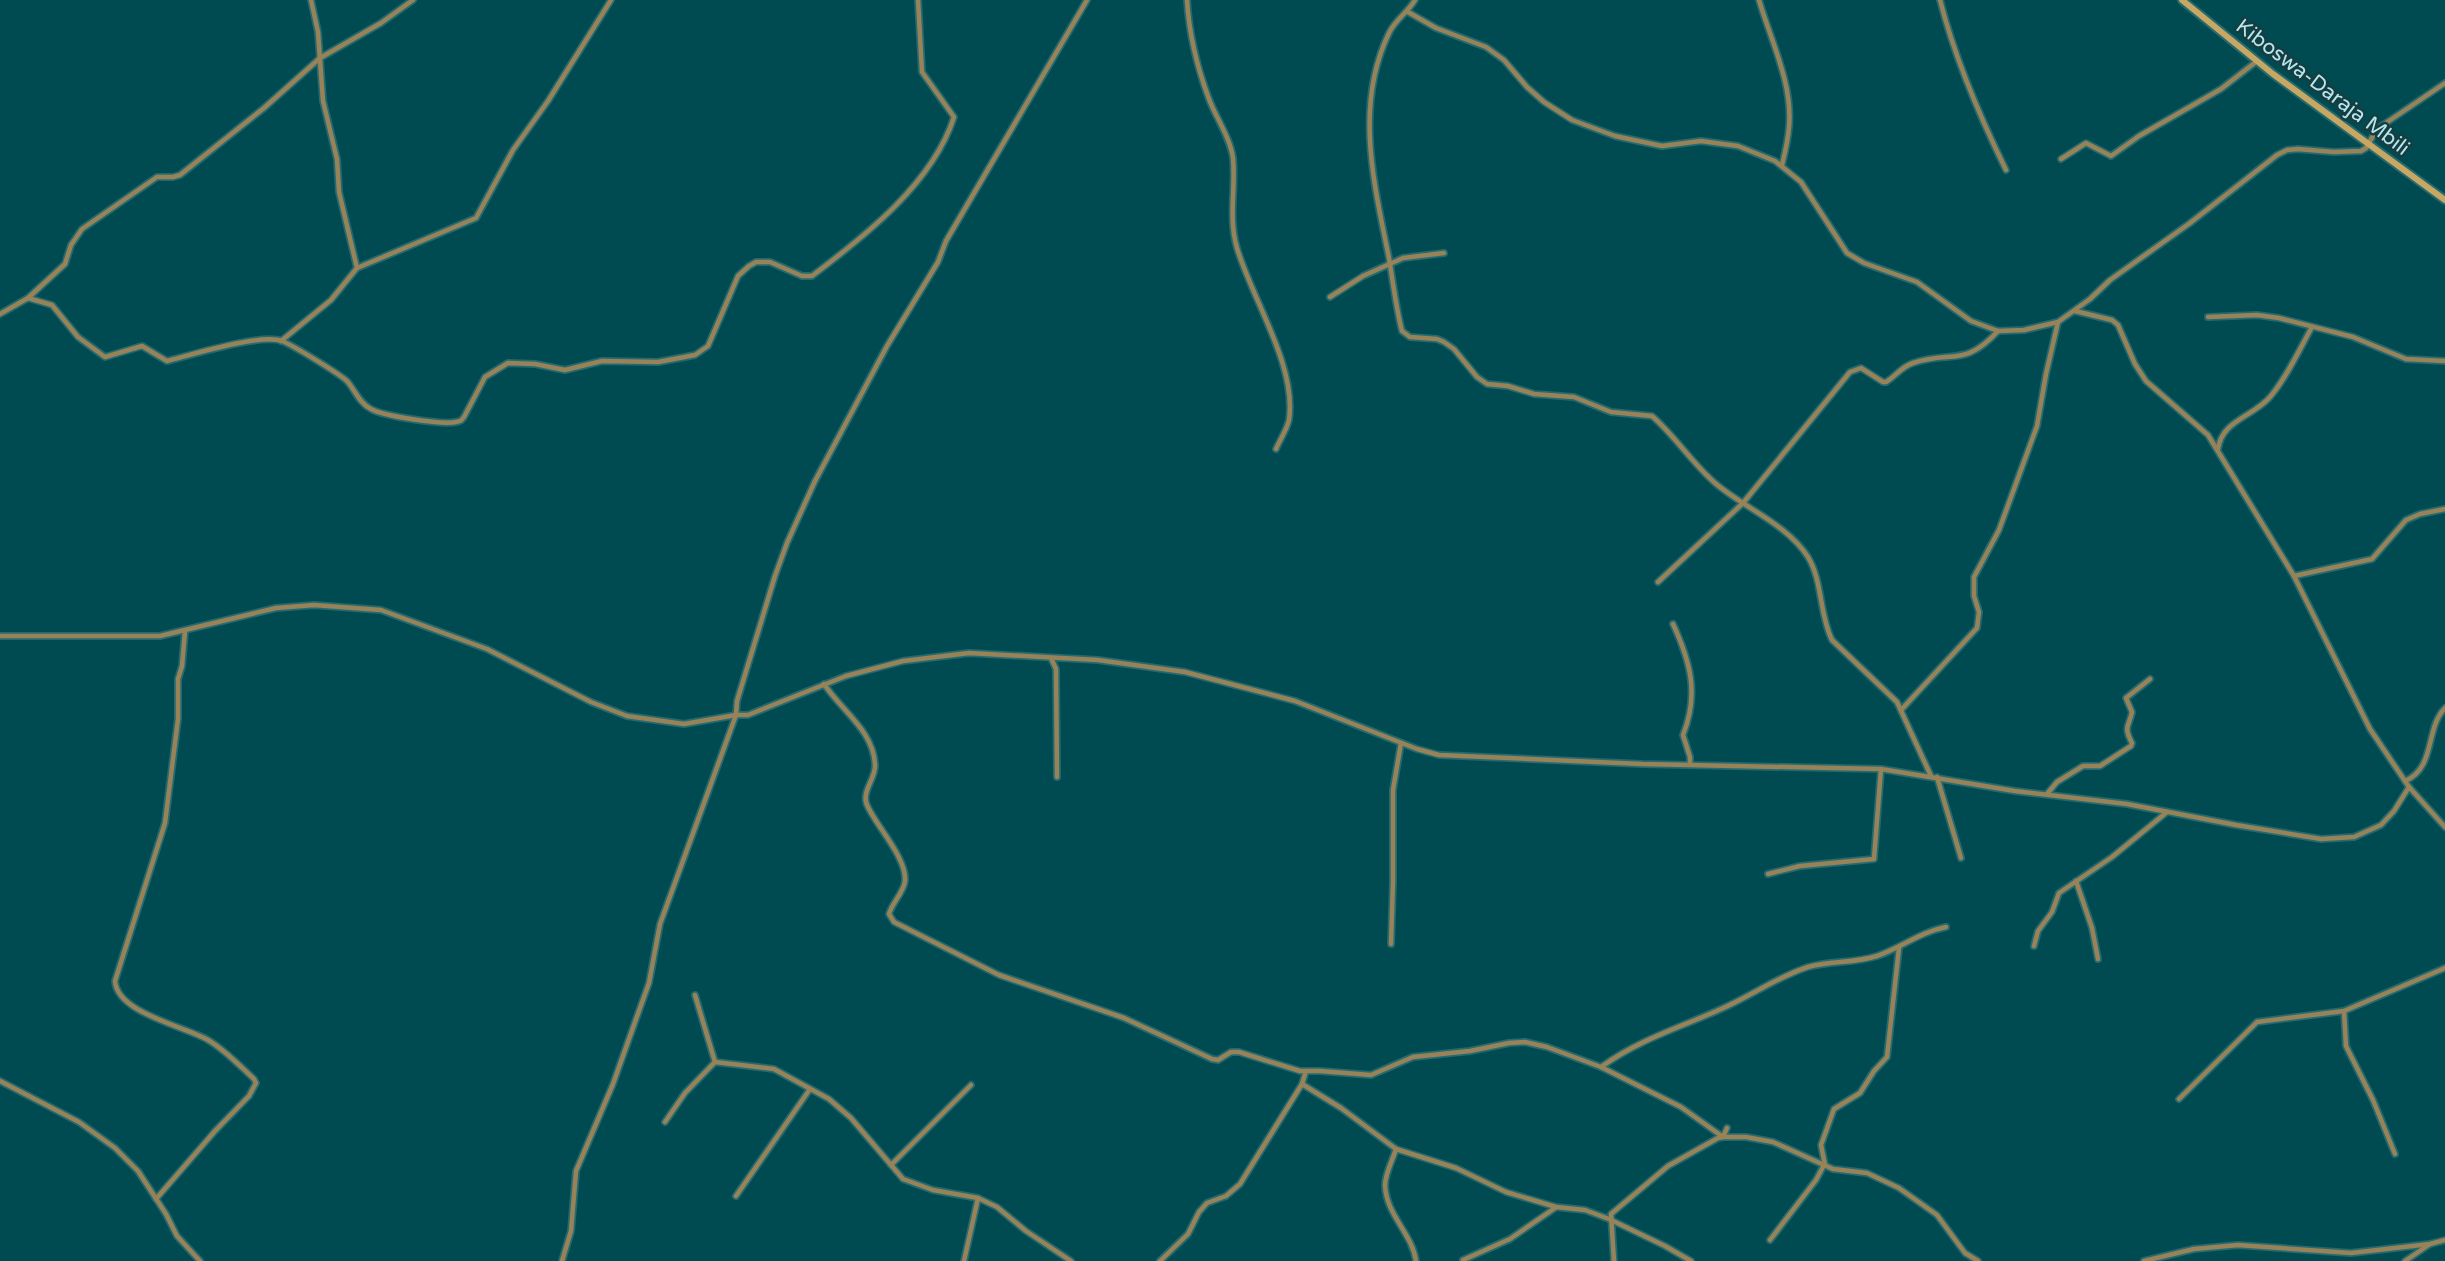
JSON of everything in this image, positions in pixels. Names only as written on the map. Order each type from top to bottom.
[{"type":"main road","name":"Kiboswa-Daraja Mbili","points":[[2183,0],[2257,61],[2445,200]]},
{"type":"street","points":[[311,0],[318,32],[323,102],[337,159],[339,192],[357,268]]},
{"type":"street","points":[[0,314],[28,298],[65,264],[71,245],[82,229],[157,177],[180,175],[264,108],[320,58],[382,23],[412,0]]},
{"type":"street","points":[[281,341],[331,300],[357,268],[476,218],[513,150],[548,101],[611,0]]},
{"type":"street","points":[[28,298],[52,305],[78,337],[106,357],[142,346],[167,361],[264,339],[281,341],[340,375],[371,409],[391,415],[452,423],[464,417],[485,377],[508,363],[535,364],[565,370],[590,362],[658,362],[702,352],[711,341],[738,276],[749,266],[756,262],[770,262],[802,276],[812,276],[884,216],[928,168],[954,117],[922,72],[918,0]]},
{"type":"street","points":[[562,1261],[570,1231],[576,1171],[613,1084],[649,983],[660,924],[736,715],[737,701],[787,543],[815,481],[887,345],[938,262],[946,241],[1087,0]]},
{"type":"street","points":[[1187,0],[1195,56],[1208,98],[1233,157],[1231,219],[1236,244],[1244,272],[1268,327],[1290,395],[1288,422],[1276,449]]},
{"type":"street","points":[[1415,0],[1408,12],[1390,29],[1385,42],[1374,80],[1368,138],[1372,173],[1401,327],[1405,335],[1444,342],[1487,384],[1508,386],[1534,394],[1574,397],[1611,412],[1652,416],[1704,473],[1777,526],[1801,547],[1812,564],[1832,640],[1888,690],[1902,709],[1934,777],[1961,858]]},
{"type":"street","points":[[1759,0],[1788,100],[1789,126],[1782,165]]},
{"type":"street","points":[[1940,0],[1950,41],[1978,114],[2006,170]]},
{"type":"street","points":[[1408,12],[1436,28],[1486,47],[1504,60],[1535,94],[1572,121],[1615,136],[1662,146],[1701,141],[1738,146],[1782,165],[1801,182],[1847,253],[1864,263],[1917,282],[1971,321],[1998,331],[2024,330],[2058,322],[2277,155],[2298,149],[2361,151],[2377,129],[2445,83]]},
{"type":"street","points":[[2060,159],[2086,142],[2111,156],[2139,136],[2221,89],[2257,61]]},
{"type":"street","points":[[1330,297],[1363,276],[1403,258],[1444,253]]},
{"type":"street","points":[[2074,311],[2112,320],[2118,326],[2146,381],[2208,435],[2294,576],[2357,705],[2384,751],[2409,787],[2445,827]]},
{"type":"street","points":[[2208,317],[2257,315],[2363,340],[2406,359],[2445,361]]},
{"type":"street","points":[[1902,709],[1977,628],[1979,612],[1974,596],[1974,577],[1999,530],[2037,426],[2058,322]]},
{"type":"street","points":[[2218,450],[2221,435],[2227,428],[2269,399],[2312,327]]},
{"type":"street","points":[[1658,582],[1743,503],[1850,372],[1861,368],[1886,382],[1910,363],[1966,355],[1978,350],[1998,331]]},
{"type":"street","points":[[2294,576],[2372,559],[2406,520],[2445,509]]},
{"type":"street","points":[[0,636],[160,636],[276,608],[314,605],[381,610],[487,649],[591,702],[627,716],[684,724],[748,715],[846,676],[924,658],[970,653],[1131,664],[1185,672],[1295,701],[1401,743],[1439,755],[1881,769],[2015,792],[2127,804],[2321,839],[2343,839],[2366,833],[2381,825],[2394,811],[2409,787]]},
{"type":"street","points":[[1673,624],[1690,666],[1689,724],[1683,735],[1690,764]]},
{"type":"street","points":[[156,1199],[249,1096],[256,1083],[209,1041],[144,1013],[119,994],[116,988],[165,823],[178,719],[177,695],[185,631]]},
{"type":"street","points":[[1051,659],[1056,669],[1057,777]]},
{"type":"street","points":[[2048,794],[2057,782],[2083,766],[2100,766],[2131,746],[2126,724],[2133,712],[2126,698],[2150,679]]},
{"type":"street","points":[[824,684],[852,716],[873,752],[876,768],[865,803],[892,846],[905,875],[906,884],[889,914],[894,922],[999,975],[1124,1018],[1218,1060],[1231,1052],[1239,1052],[1306,1071],[1371,1075],[1413,1057],[1525,1042],[1547,1047],[1601,1067],[1681,1107],[1723,1137]]},
{"type":"street","points":[[2405,781],[2422,766],[2436,721],[2445,708]]},
{"type":"street","points":[[1391,944],[1394,881],[1393,790],[1401,743]]},
{"type":"street","points":[[1768,874],[1800,866],[1874,859],[1881,769]]},
{"type":"street","points":[[2034,946],[2038,931],[2052,912],[2057,895],[2112,857],[2167,811]]},
{"type":"street","points":[[2076,881],[2092,928],[2098,959]]},
{"type":"street","points":[[1601,1067],[1626,1049],[1723,1008],[1765,985],[1808,967],[1873,957],[1946,927]]},
{"type":"street","points":[[1770,1240],[1816,1180],[1824,1165],[1821,1145],[1834,1108],[1860,1093],[1887,1057],[1899,948]]},
{"type":"street","points":[[2179,1099],[2257,1021],[2344,1011],[2445,968]]},
{"type":"street","points":[[695,995],[715,1062]]},
{"type":"street","points":[[2344,1011],[2346,1046],[2373,1100],[2395,1154]]},
{"type":"street","points":[[715,1062],[774,1069],[829,1099],[851,1118],[903,1179],[917,1186],[978,1198],[997,1207],[1026,1231],[1071,1261]]},
{"type":"street","points":[[665,1122],[685,1093],[715,1062]]},
{"type":"street","points":[[1160,1261],[1188,1234],[1199,1212],[1207,1203],[1226,1196],[1240,1184],[1302,1084],[1306,1071]]},
{"type":"street","points":[[0,1082],[79,1122],[114,1148],[138,1171],[177,1236],[200,1261]]},
{"type":"street","points":[[1302,1084],[1341,1108],[1396,1149],[1457,1168],[1506,1192],[1556,1207],[1585,1210],[1609,1219],[1691,1261]]},
{"type":"street","points":[[891,1165],[971,1085]]},
{"type":"street","points":[[736,1196],[810,1089]]},
{"type":"street","points":[[1723,1137],[1727,1128]]},
{"type":"street","points":[[1614,1261],[1609,1219],[1611,1214],[1668,1166],[1718,1138],[1746,1137],[1773,1142],[1833,1169],[1867,1173],[1899,1188],[1937,1216],[1965,1254],[1978,1261]]},
{"type":"street","points":[[1396,1149],[1385,1184],[1392,1214],[1404,1228],[1416,1261]]},
{"type":"street","points":[[964,1261],[978,1198]]},
{"type":"street","points":[[1463,1260],[1510,1239],[1556,1207]]},
{"type":"street","points":[[2144,1261],[2194,1249],[2238,1245],[2351,1253],[2445,1240]]},
{"type":"street","points":[[2405,1261],[2430,1244]]}]
